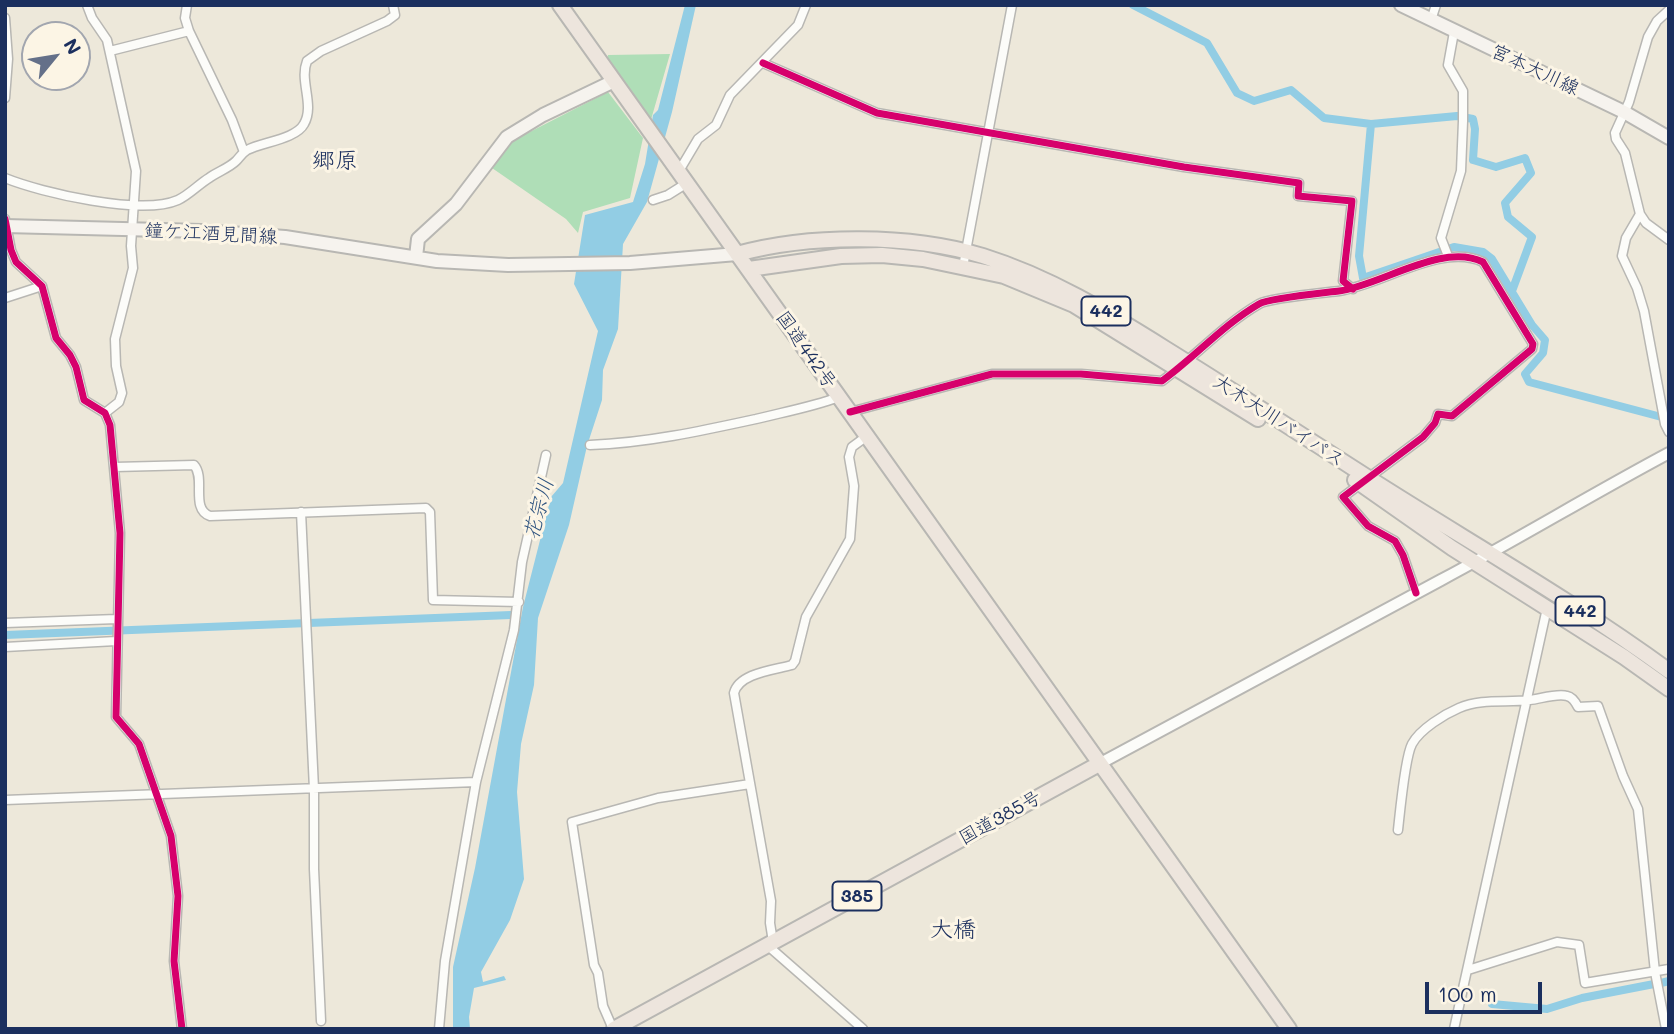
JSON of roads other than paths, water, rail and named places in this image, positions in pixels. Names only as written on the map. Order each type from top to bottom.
[{"type":"highway","name":"国道442号","points":[[560,5],[1099,764]]},
{"type":"highway","name":"大木大川バイパス","points":[[732,248],[842,239],[898,242],[965,251],[1054,283],[1109,313],[1182,366]]},
{"type":"highway","name":"大木大川バイパス","points":[[749,269],[841,256],[882,255],[1004,276],[1074,305],[1182,366],[1364,481],[1457,542],[1474,561],[1669,689]]},
{"type":"highway","name":"大木大川バイパス","points":[[1457,542],[1490,553],[1634,645],[1669,671]]},
{"type":"highway","name":"国道385号","points":[[614,1029],[1099,764]]},
{"type":"highway","points":[[1099,764],[1289,1029]]},
{"type":"main road","name":"宮本大川線","points":[[1401,5],[1624,112],[1669,138]]},
{"type":"main road","points":[[416,257],[418,239],[456,204],[507,137],[543,115],[614,81]]},
{"type":"main road","name":"鐘ケ江酒見間線","points":[[6,226],[285,237],[438,261],[571,265],[630,263],[732,248]]},
{"type":"street","points":[[87,5],[92,18],[107,40],[135,159],[131,279],[116,339],[116,366],[122,393],[119,402],[105,413]]},
{"type":"street","points":[[187,5],[185,18],[189,31],[232,120],[244,152]]},
{"type":"street","points":[[5,178],[28,187],[77,198],[135,204],[179,200],[235,162],[244,152],[291,135],[301,128],[308,113],[304,76],[307,61],[321,51],[387,21],[395,15],[393,5]]},
{"type":"street","points":[[653,200],[668,195],[683,177],[698,139],[716,125],[730,95],[798,25],[806,5]]},
{"type":"street","points":[[962,267],[1012,5]]},
{"type":"street","points":[[1432,20],[1436,5]]},
{"type":"street","points":[[1669,10],[1657,21],[1648,37],[1640,71],[1615,133],[1625,153],[1640,214],[1646,223],[1669,240]]},
{"type":"street","points":[[5,18],[8,59],[5,98]]},
{"type":"street","points":[[110,51],[189,31]]},
{"type":"street","points":[[1446,252],[1441,238],[1461,171],[1463,121],[1463,91],[1448,65],[1454,32]]},
{"type":"street","points":[[763,63],[877,113],[1184,167],[1300,183],[1298,196],[1352,201],[1342,269],[1343,281],[1353,289]]},
{"type":"street","points":[[1640,214],[1626,238],[1622,256],[1644,311],[1667,428]]},
{"type":"street","points":[[5,219],[16,262],[42,286],[56,338],[76,367],[84,400],[105,413],[110,425],[120,533],[116,717],[139,744],[171,836],[178,896],[174,961],[182,1029]]},
{"type":"street","points":[[850,412],[992,374],[1081,373],[1162,381],[1259,303],[1353,289],[1446,252],[1477,259],[1483,262],[1533,345],[1532,349],[1452,416],[1438,414],[1429,432],[1343,497],[1368,526],[1395,541],[1416,593]]},
{"type":"street","points":[[5,298],[42,286]]},
{"type":"street","points":[[590,445],[621,444],[713,428],[821,404],[839,397]]},
{"type":"street","points":[[863,1029],[770,943],[771,901],[734,693],[735,686],[746,678],[792,665],[795,661],[806,617],[850,539],[854,486],[849,457],[852,447],[867,436]]},
{"type":"street","points":[[1099,764],[1338,637],[1585,497],[1669,453]]},
{"type":"street","points":[[439,1029],[445,961],[476,782],[514,630],[522,562],[546,455]]},
{"type":"street","points":[[115,467],[194,465],[199,474],[201,508],[204,514],[210,516],[426,509],[430,519],[433,600],[519,602]]},
{"type":"street","points":[[301,512],[314,789],[314,869],[321,1021]]},
{"type":"street","points":[[1454,1029],[1547,608]]},
{"type":"street","points":[[5,623],[117,630]]},
{"type":"street","points":[[5,647],[117,630]]},
{"type":"street","points":[[1398,830],[1411,746],[1446,715],[1461,707],[1495,701],[1527,701],[1567,695],[1578,707],[1598,706],[1638,809],[1655,971],[1666,1029]]},
{"type":"street","points":[[5,800],[476,782]]},
{"type":"street","points":[[614,1029],[603,1006],[598,973],[594,965],[572,822],[659,798],[750,784]]},
{"type":"street","points":[[1468,970],[1557,942],[1579,946],[1585,983],[1669,969]]},
{"type":"water","points":[[685,5],[696,5],[672,112],[647,202],[623,244],[618,329],[603,370],[602,400],[587,446],[569,525],[538,618],[534,685],[521,744],[517,792],[524,879],[510,920],[481,972],[483,982],[504,976],[506,980],[474,988],[469,1017],[470,1029],[453,1029],[453,967],[475,868],[523,607],[551,497],[563,483],[598,331],[574,284],[585,215],[633,202],[645,164],[653,115],[658,110]]},
{"type":"waterway","points":[[1133,5],[1207,43],[1237,93],[1254,101],[1291,90],[1324,118],[1371,124],[1457,116],[1473,119],[1473,160],[1496,167],[1525,158],[1531,173],[1505,203],[1508,217],[1532,237],[1512,291]]},
{"type":"waterway","points":[[1371,124],[1359,256],[1363,278],[1454,247],[1483,252],[1492,259],[1532,325],[1545,340],[1543,353],[1525,374],[1529,382],[1669,419]]},
{"type":"waterway","points":[[5,635],[511,615]]},
{"type":"waterway","points":[[1661,983],[1669,981]]},
{"type":"waterway","points":[[1492,1004],[1547,1009],[1582,998],[1654,984]]},
{"type":"district","name":"郷原","points":[[335,161]]},
{"type":"district","name":"大橋","points":[[953,930]]},
{"type":"water label","name":"花宗川","points":[[539,509]]}]
